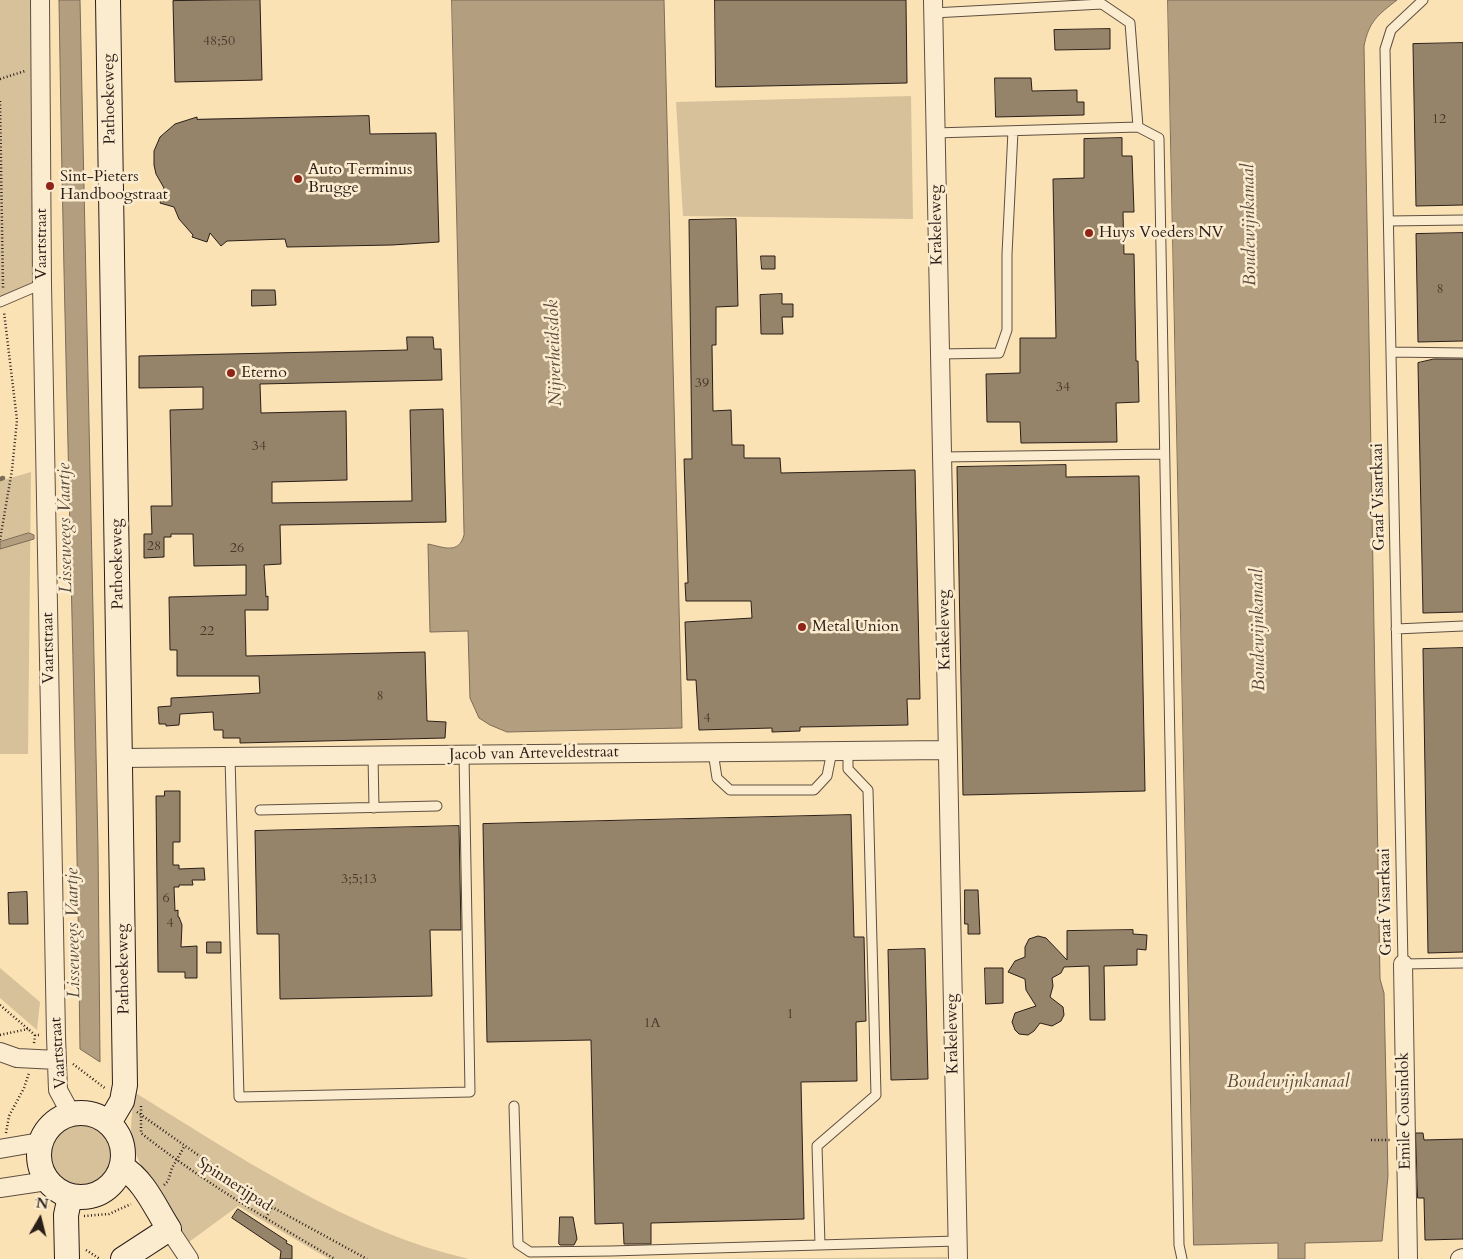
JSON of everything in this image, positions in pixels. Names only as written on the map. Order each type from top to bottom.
[{"type":"main road","name":"Pathoekeweg","points":[[108,0],[126,1085],[122,1101],[109,1123]]},
{"type":"main road","points":[[67,1259],[68,1206],[57,1190],[47,1181],[40,1169],[38,1156],[40,1142],[47,1129],[59,1119],[71,1114],[84,1113],[97,1116],[109,1123],[122,1143],[122,1166],[108,1188],[68,1206]]},
{"type":"main road","points":[[122,1166],[133,1174],[169,1229],[123,1259]]},
{"type":"street","name":"Vaartstraat","points":[[40,0],[42,284],[57,1060],[58,1090],[71,1114]]},
{"type":"street","name":"Krakeleweg","points":[[933,6],[958,1259]]},
{"type":"street","name":"Jacob van Arteveldestraat","points":[[120,758],[948,750]]},
{"type":"street","name":"Emile Cousindok","points":[[1403,964],[1408,1259]]},
{"type":"street","points":[[0,1052],[17,1058],[57,1060]]},
{"type":"street","points":[[4,1148],[40,1142]]},
{"type":"street","points":[[0,1188],[47,1181]]},
{"type":"street","points":[[169,1229],[190,1259]]},
{"type":"lane","name":"Graaf Visartkaai","points":[[1403,964],[1385,49],[1391,30],[1423,0]]},
{"type":"lane","points":[[933,6],[1102,4],[1130,23],[1138,128]]},
{"type":"lane","points":[[935,133],[1138,128],[1159,138],[1178,1236],[1182,1259]]},
{"type":"lane","points":[[940,354],[999,353],[1007,330],[1007,254],[1013,131]]},
{"type":"lane","points":[[1388,221],[1463,220]]},
{"type":"lane","points":[[2,302],[42,284]]},
{"type":"lane","points":[[1391,352],[1463,353]]},
{"type":"lane","points":[[942,457],[1164,454]]},
{"type":"lane","points":[[1396,629],[1463,626]]},
{"type":"lane","points":[[713,752],[717,778],[730,790],[814,790],[827,776],[840,751]]},
{"type":"lane","points":[[820,1245],[817,1146],[876,1095],[868,790],[848,769],[840,751]]},
{"type":"lane","points":[[230,757],[239,1097],[470,1092],[464,755]]},
{"type":"lane","points":[[373,756],[374,808]]},
{"type":"lane","points":[[260,810],[437,806]]},
{"type":"lane","points":[[1403,964],[1463,964]]},
{"type":"lane","points":[[514,1106],[518,1244],[530,1252],[611,1255],[820,1245],[957,1241]]},
{"type":"path","points":[[0,79],[41,67]]},
{"type":"path","points":[[0,101],[2,302],[17,420],[12,470],[0,540]]},
{"type":"path","points":[[0,1005],[35,1035],[32,1058],[24,1088],[9,1116],[4,1148]]},
{"type":"path","points":[[0,1035],[29,1029]]},
{"type":"path","name":"Spinnerijpad","points":[[184,1147],[141,1115],[141,1133],[175,1160],[335,1259]]},
{"type":"path","points":[[68,1206],[89,1217],[109,1214],[148,1196],[163,1186],[168,1180],[175,1160],[184,1147],[272,1208],[356,1255],[367,1259]]},
{"type":"path","points":[[266,1218],[272,1208]]},
{"type":"path","points":[[355,1259],[356,1255]]},
{"type":"shaded area","points":[[0,0],[31,0],[33,283],[0,297]]},
{"type":"shaded area","points":[[911,96],[913,219],[683,216],[676,102]]},
{"type":"shaded area","points":[[31,472],[28,754],[0,754],[0,481]]},
{"type":"shaded area","points":[[0,968],[40,1002],[37,1030],[0,998]]},
{"type":"shaded area","points":[[134,1092],[254,1165],[338,1211],[425,1247],[469,1259],[329,1259],[238,1206],[189,1242],[152,1185],[134,1149],[131,1128]]},
{"type":"shaded area","points":[[82,1124],[100,1129],[105,1133],[109,1138],[114,1156],[109,1174],[105,1179],[100,1183],[82,1188],[64,1183],[59,1179],[55,1174],[50,1156],[55,1138],[59,1133],[64,1129]]},
{"type":"shaded area","points":[[947,1257],[947,1259],[700,1259]]},
{"type":"water","points":[[59,0],[80,0],[98,847],[100,1062],[80,1049]]},
{"type":"water","name":"Nijverheidsdok","points":[[452,0],[664,0],[682,728],[507,732],[479,718],[470,698],[468,631],[430,632],[428,544],[445,548],[454,547],[462,541],[464,535]]},
{"type":"water","name":"Boudewijnkanaal","points":[[1168,0],[1397,0],[1375,19],[1366,37],[1364,46],[1380,979],[1384,993],[1388,1176],[1382,1241],[1305,1243],[1305,1259],[1278,1259],[1278,1243],[1194,1245]]},
{"type":"water","points":[[29,533],[34,535],[34,539],[0,549],[0,542]]},
{"type":"building","points":[[260,0],[262,80],[175,82],[173,1]]},
{"type":"building","points":[[715,0],[906,0],[907,83],[716,87]]},
{"type":"building","points":[[1110,29],[1110,49],[1055,50],[1054,30]]},
{"type":"building","points":[[1463,43],[1463,205],[1416,206],[1413,44]]},
{"type":"building","points":[[995,78],[1031,78],[1032,91],[1077,90],[1077,102],[1084,102],[1084,115],[996,117]]},
{"type":"building","name":"Auto Terminus Brugge","points":[[369,116],[370,134],[436,133],[439,242],[287,247],[285,239],[227,241],[221,246],[210,233],[207,242],[192,237],[193,235],[179,219],[174,207],[160,203],[164,188],[156,174],[154,151],[160,137],[175,124],[197,117],[197,119]]},
{"type":"building","points":[[1122,138],[1122,156],[1132,156],[1134,212],[1123,212],[1124,254],[1134,254],[1136,361],[1138,361],[1139,402],[1116,403],[1117,442],[1021,443],[1020,422],[987,422],[986,374],[1020,373],[1020,338],[1056,338],[1053,179],[1084,178],[1084,139]]},
{"type":"building","name":"Metal Union","points":[[736,219],[738,306],[716,307],[716,345],[712,345],[713,411],[731,410],[732,445],[744,445],[744,458],[780,458],[781,473],[915,470],[920,699],[907,699],[908,725],[800,727],[800,731],[772,732],[772,728],[699,730],[696,680],[687,680],[685,622],[752,618],[751,601],[686,601],[685,583],[688,583],[684,459],[692,459],[689,220]]},
{"type":"building","points":[[1463,233],[1463,341],[1418,342],[1416,234]]},
{"type":"building","points":[[761,256],[775,256],[775,269],[762,269]]},
{"type":"building","points":[[252,290],[275,290],[276,305],[252,306]]},
{"type":"building","points":[[782,294],[782,304],[793,304],[793,317],[782,317],[783,334],[761,334],[760,295]]},
{"type":"building","points":[[407,337],[433,337],[434,349],[441,349],[442,380],[260,384],[261,413],[346,411],[347,480],[272,482],[272,503],[412,501],[410,410],[443,409],[446,522],[280,525],[281,564],[264,565],[268,610],[245,610],[246,656],[425,652],[427,721],[446,722],[445,738],[240,743],[240,738],[223,738],[223,730],[214,730],[213,712],[180,714],[179,725],[166,726],[166,724],[159,724],[158,707],[171,706],[171,698],[260,693],[259,676],[177,676],[177,650],[170,650],[169,597],[246,595],[246,565],[194,566],[193,534],[171,534],[171,537],[164,537],[164,557],[144,558],[144,534],[152,534],[151,506],[172,506],[170,410],[203,409],[203,387],[139,388],[139,356],[407,350]]},
{"type":"building","points":[[1434,359],[1463,359],[1463,612],[1423,613],[1418,363]]},
{"type":"building","points":[[1066,465],[1066,477],[1139,476],[1145,791],[963,795],[957,467]]},
{"type":"building","points":[[1463,648],[1463,952],[1428,953],[1423,649]]},
{"type":"building","points":[[165,791],[180,791],[180,842],[173,842],[173,865],[179,865],[179,869],[204,868],[205,880],[192,880],[193,885],[174,887],[175,911],[178,910],[178,917],[182,925],[181,947],[197,946],[197,978],[185,978],[185,972],[158,972],[156,796],[164,796]]},
{"type":"building","points":[[851,815],[854,937],[864,937],[866,1021],[856,1022],[857,1081],[801,1082],[804,1219],[651,1223],[651,1244],[624,1244],[623,1223],[595,1224],[591,1040],[487,1042],[483,824]]},
{"type":"building","points":[[459,826],[461,930],[430,930],[432,996],[280,999],[279,934],[257,934],[255,831]]},
{"type":"building","points":[[965,890],[978,890],[980,934],[968,934],[968,924],[965,924]]},
{"type":"building","points":[[27,892],[28,924],[9,924],[8,893]]},
{"type":"building","points":[[1133,930],[1133,934],[1147,935],[1146,950],[1137,949],[1137,965],[1104,966],[1105,1020],[1090,1020],[1089,966],[1064,967],[1061,973],[1052,978],[1053,986],[1050,997],[1063,1007],[1064,1015],[1061,1021],[1052,1026],[1040,1023],[1028,1035],[1019,1034],[1015,1030],[1012,1022],[1015,1013],[1036,1006],[1026,990],[1025,979],[1008,972],[1015,961],[1025,957],[1025,947],[1029,939],[1038,936],[1046,938],[1067,960],[1067,931]]},
{"type":"building","points":[[207,942],[221,942],[221,953],[207,953]]},
{"type":"building","points":[[925,949],[928,1079],[891,1080],[888,950]]},
{"type":"building","points":[[985,968],[1003,968],[1003,1003],[986,1004]]},
{"type":"building","points":[[1416,1133],[1423,1133],[1424,1140],[1463,1139],[1463,1239],[1425,1240],[1424,1198],[1418,1198]]},
{"type":"building","points":[[238,1209],[287,1241],[286,1243],[292,1246],[292,1259],[280,1259],[281,1251],[232,1218]]},
{"type":"building","points":[[560,1217],[573,1217],[577,1239],[574,1245],[559,1244]]},
{"type":"place","name":"Auto Terminus Brugge","points":[[298,179]]},
{"type":"place","name":"Sint-Pieters Handboogstraat","points":[[50,186]]},
{"type":"place","name":"Huys Voeders NV","points":[[1089,233]]},
{"type":"place","name":"Eterno","points":[[231,373]]},
{"type":"place","name":"Metal Union","points":[[802,627]]},
{"type":"water label","name":"Lisseweegs Vaartje","points":[[66,528]]},
{"type":"water label","name":"Lisseweegs Vaartje","points":[[74,933]]}]
